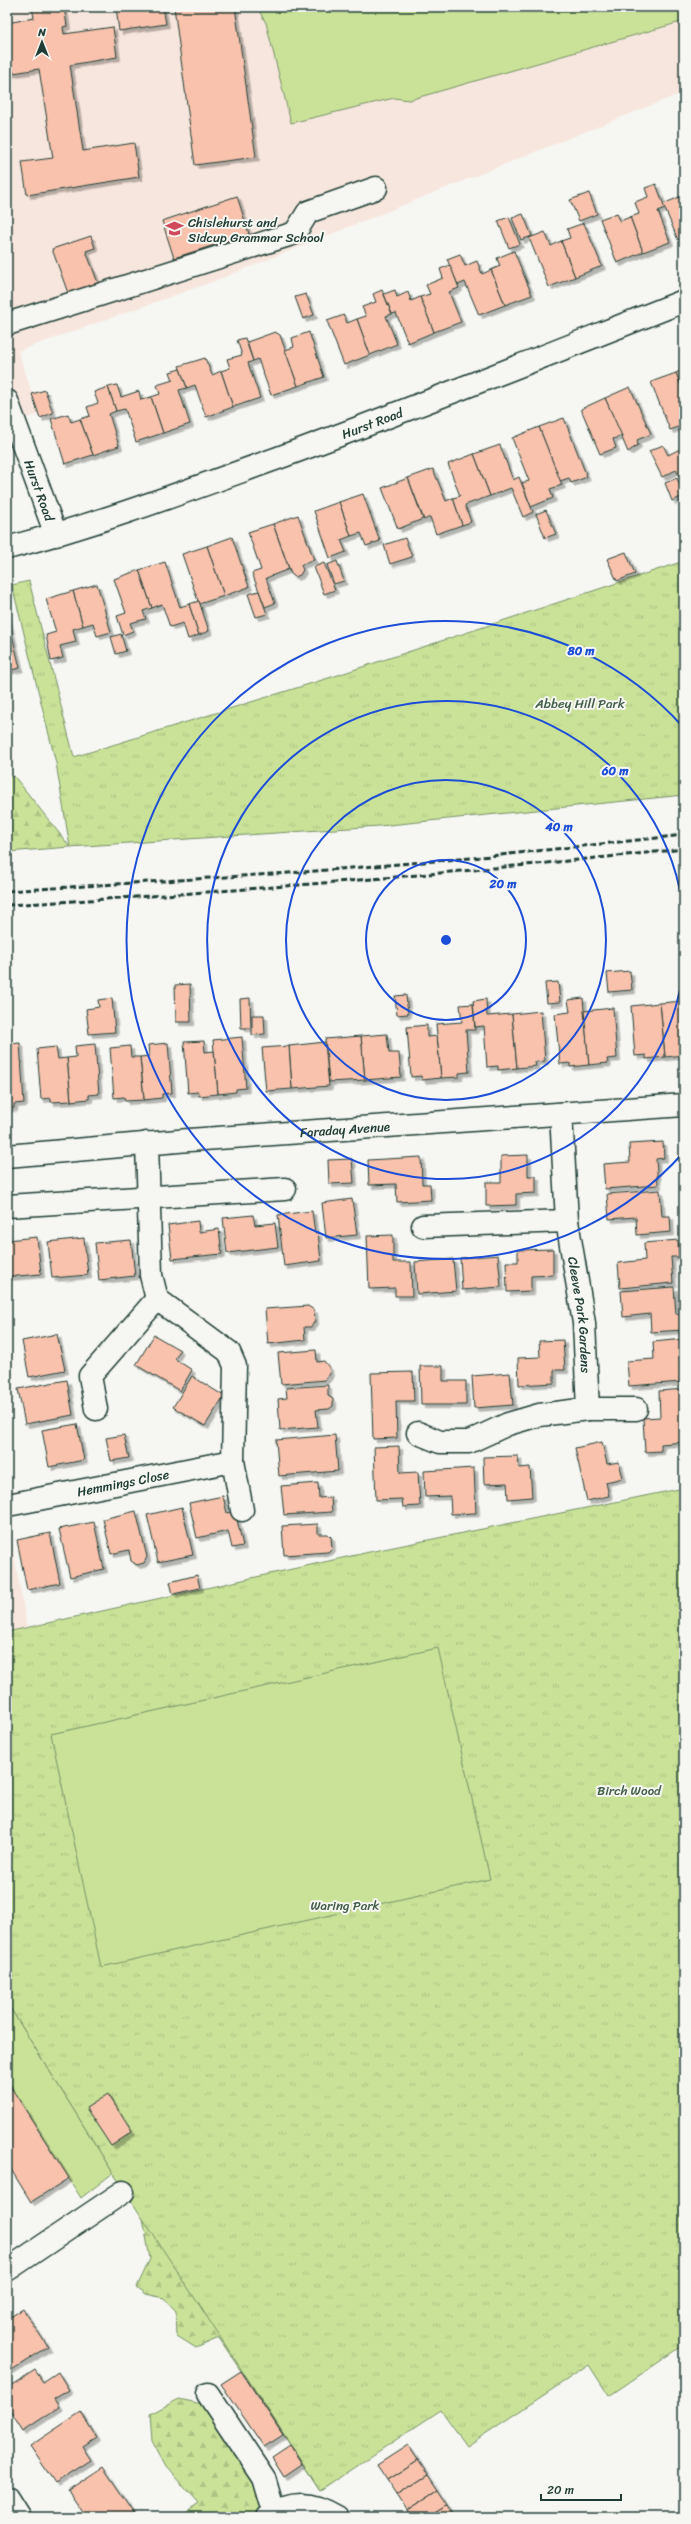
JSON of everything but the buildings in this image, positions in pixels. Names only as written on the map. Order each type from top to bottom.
[{"type":"street","points":[[7,324],[295,233],[308,212],[376,188]]},
{"type":"street","name":"Hurst Road","points":[[7,548],[56,535],[178,494],[352,430],[684,301]]},
{"type":"street","name":"Hurst Road","points":[[7,401],[56,535]]},
{"type":"street","name":"Faraday Avenue","points":[[7,1156],[147,1143],[684,1105]]},
{"type":"street","name":"Cleeve Park Gardens","points":[[561,1114],[567,1221],[584,1323],[588,1409]]},
{"type":"street","points":[[147,1143],[150,1275],[157,1299],[229,1352],[235,1366],[233,1461],[242,1510]]},
{"type":"street","points":[[7,1206],[285,1189]]},
{"type":"street","points":[[423,1226],[567,1221]]},
{"type":"street","points":[[96,1408],[90,1376],[157,1299]]},
{"type":"street","points":[[418,1433],[440,1442],[469,1442],[508,1424],[539,1415],[588,1409],[636,1409]]},
{"type":"street","name":"Hemmings Close","points":[[14,1504],[233,1461]]},
{"type":"street","points":[[7,2270],[122,2192]]},
{"type":"street","points":[[208,2394],[264,2478],[271,2515],[297,2504],[321,2507],[337,2517]]},
{"type":"street","points":[[7,2498],[19,2517]]},
{"type":"shaded area","name":"Chislehurst and Sidcup Grammar School","points":[[7,7],[684,7],[684,92],[217,280],[18,351],[39,414],[7,425]]},
{"type":"shaded area","points":[[7,1516],[27,1627],[7,1632]]},
{"type":"green space","points":[[257,7],[684,7],[684,21],[409,100],[394,98],[291,123],[266,23]]},
{"type":"green space","name":"Abbey Hill Park","points":[[684,561],[684,795],[379,826],[70,847],[56,763],[12,585],[29,581],[74,757],[335,676]]},
{"type":"green space","points":[[14,776],[70,847],[7,852],[7,778]]},
{"type":"green space","name":"Waring Park","points":[[684,1488],[684,2345],[609,2396],[589,2365],[467,2446],[441,2410],[320,2490],[113,2173],[7,2003],[7,1632],[374,1551]]},
{"type":"green space","points":[[438,1648],[490,1879],[101,1967],[51,1734]]},
{"type":"green space","points":[[7,2003],[113,2173],[81,2198],[7,2081]]},
{"type":"green space","points":[[158,2210],[332,2482],[320,2490],[219,2338],[196,2348],[177,2336],[176,2311],[164,2298],[146,2294],[137,2287],[150,2259],[143,2218]]},
{"type":"green space","points":[[179,2399],[202,2404],[262,2493],[260,2511],[251,2517],[185,2517],[187,2512],[199,2504],[166,2467],[152,2441],[150,2414]]},
{"type":"railway","points":[[7,891],[304,872],[472,858],[684,835]]},
{"type":"railway","points":[[7,905],[346,881],[684,849]]},
{"type":"place","name":"Chislehurst and Sidcup Grammar School","points":[[175,229]]},
{"type":"park label","name":"Birch Wood","points":[[629,1790]]}]
